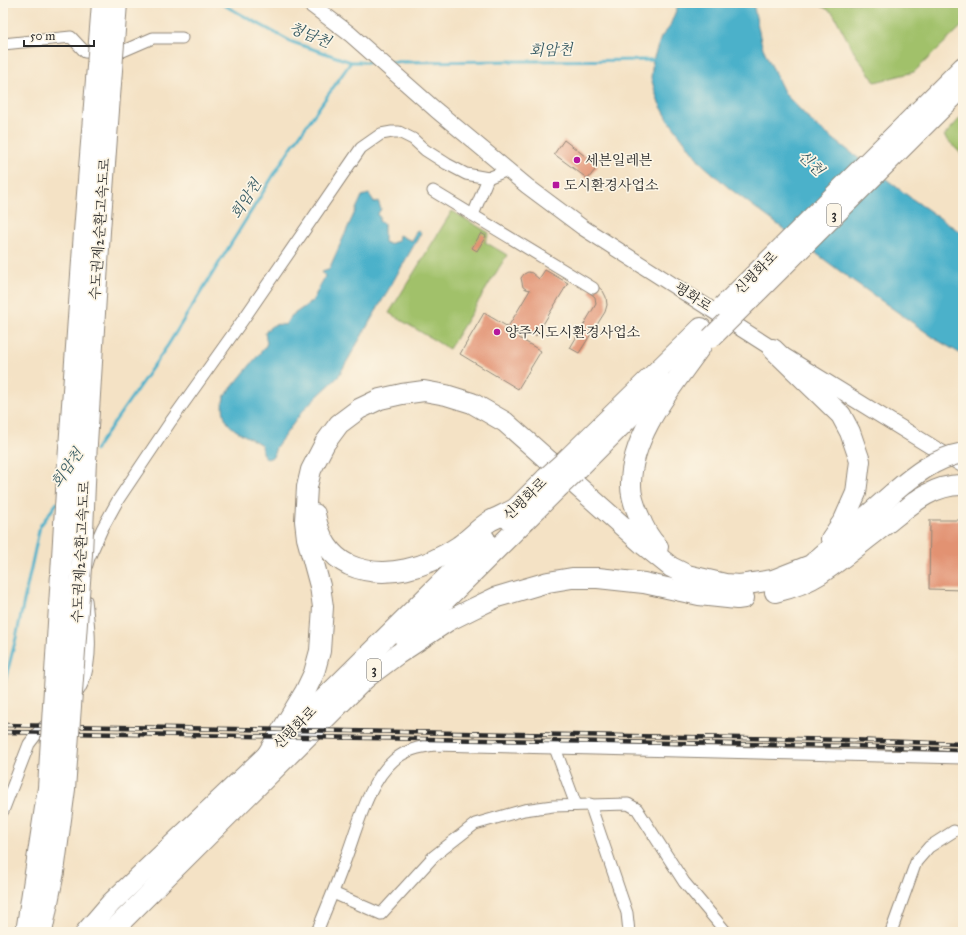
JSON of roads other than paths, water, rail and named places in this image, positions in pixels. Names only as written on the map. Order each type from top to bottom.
[{"type":"highway","name":"수도권제2순환고속도로","points":[[26,932],[48,788],[83,240],[102,3]]},
{"type":"highway","name":"수도권제2순환고속도로","points":[[42,932],[54,872],[65,789],[82,554],[86,460],[100,231],[117,3]]},
{"type":"highway","name":"신평화로","points":[[111,932],[366,678],[552,484],[704,337],[956,88],[963,67]]},
{"type":"highway","points":[[703,579],[676,563],[655,545],[643,525],[635,507],[631,487],[634,463],[640,441],[664,398],[704,337]]},
{"type":"highway","points":[[773,349],[841,415],[850,432],[860,461],[856,493],[844,520],[811,566]]},
{"type":"highway","points":[[267,755],[305,692],[314,673],[320,651],[323,607],[320,586],[307,538],[305,521],[307,487],[311,470],[324,443],[339,424],[359,409],[380,399],[424,391],[446,394],[472,403],[505,422],[645,546],[671,566],[687,575],[725,584],[746,584],[773,580],[811,566],[920,470],[938,460],[958,458]]},
{"type":"highway","points":[[515,509],[490,522],[458,546],[435,559],[414,568],[395,572],[376,572],[358,568],[343,562],[330,551],[322,539],[317,527],[315,494],[319,476],[328,456],[353,425],[365,415],[381,408],[399,403],[421,400],[443,404],[469,412],[502,432],[658,566],[677,578],[718,597]]},
{"type":"highway","points":[[915,501],[939,472],[958,458]]},
{"type":"highway","name":"신평화로","points":[[86,932],[112,903],[267,755],[515,509],[552,484]]},
{"type":"highway","points":[[366,678],[398,654],[448,621],[497,597],[548,582],[572,578],[598,578],[644,583],[699,595],[737,599],[770,594],[802,584],[836,563],[915,501],[934,490],[944,487],[963,485]]},
{"type":"main road","name":"평화로","points":[[310,3],[350,34],[436,110],[508,170],[542,198],[582,227],[773,349],[958,458]]},
{"type":"street","points":[[3,44],[70,37],[85,52],[116,54],[153,38],[182,38]]},
{"type":"street","points":[[3,811],[32,738],[56,718],[75,698],[83,682],[88,656],[89,629],[86,598],[82,581],[89,558],[102,529],[118,500],[171,420],[245,317],[361,148],[381,134],[400,132],[413,139],[425,150],[447,164],[466,174],[488,178],[508,170]]},
{"type":"street","points":[[473,215],[488,178]]},
{"type":"street","points":[[433,191],[592,288]]},
{"type":"street","points":[[317,932],[368,799],[378,779],[394,760],[405,752],[421,746],[434,745],[963,758]]},
{"type":"street","points":[[555,748],[576,805]]},
{"type":"street","points":[[590,804],[627,913],[629,932]]},
{"type":"street","points":[[333,893],[381,914],[434,856],[475,824],[524,810],[553,806],[628,804],[637,808],[684,882],[726,932]]},
{"type":"street","points":[[891,932],[916,862],[929,847],[954,831]]},
{"type":"water","name":"신천","points":[[679,3],[753,3],[762,46],[785,94],[815,125],[911,198],[963,234],[963,355],[937,340],[845,275],[729,188],[701,163],[669,121],[658,101],[651,78],[653,60],[661,37],[669,28]]},
{"type":"water","points":[[369,194],[375,203],[378,201],[381,209],[377,215],[380,217],[379,221],[384,224],[384,242],[389,244],[398,241],[399,235],[412,241],[416,231],[419,230],[421,233],[338,377],[305,408],[276,447],[273,457],[267,459],[262,453],[262,446],[260,444],[237,431],[227,422],[223,407],[224,397],[265,347],[267,343],[265,333],[267,330],[271,326],[278,324],[285,325],[291,316],[309,302],[312,302],[325,276],[322,272],[328,270],[330,267],[362,196]]},
{"type":"waterway","name":"청담천","points":[[220,3],[292,42],[351,62]]},
{"type":"waterway","name":"회암천","points":[[390,62],[657,60]]},
{"type":"waterway","name":"회암천","points":[[95,450],[168,345],[288,152],[351,62],[373,62]]},
{"type":"waterway","name":"회암천","points":[[3,689],[16,638],[40,526],[57,503]]},
{"type":"railway","points":[[3,725],[849,740],[963,744]]},
{"type":"railway","points":[[3,732],[853,746],[963,750]]},
{"type":"place","name":"세븐일레븐","points":[[577,160]]},
{"type":"place","name":"도시환경사업소","points":[[556,185]]},
{"type":"place","name":"양주시도시환경사업소","points":[[497,332]]}]
